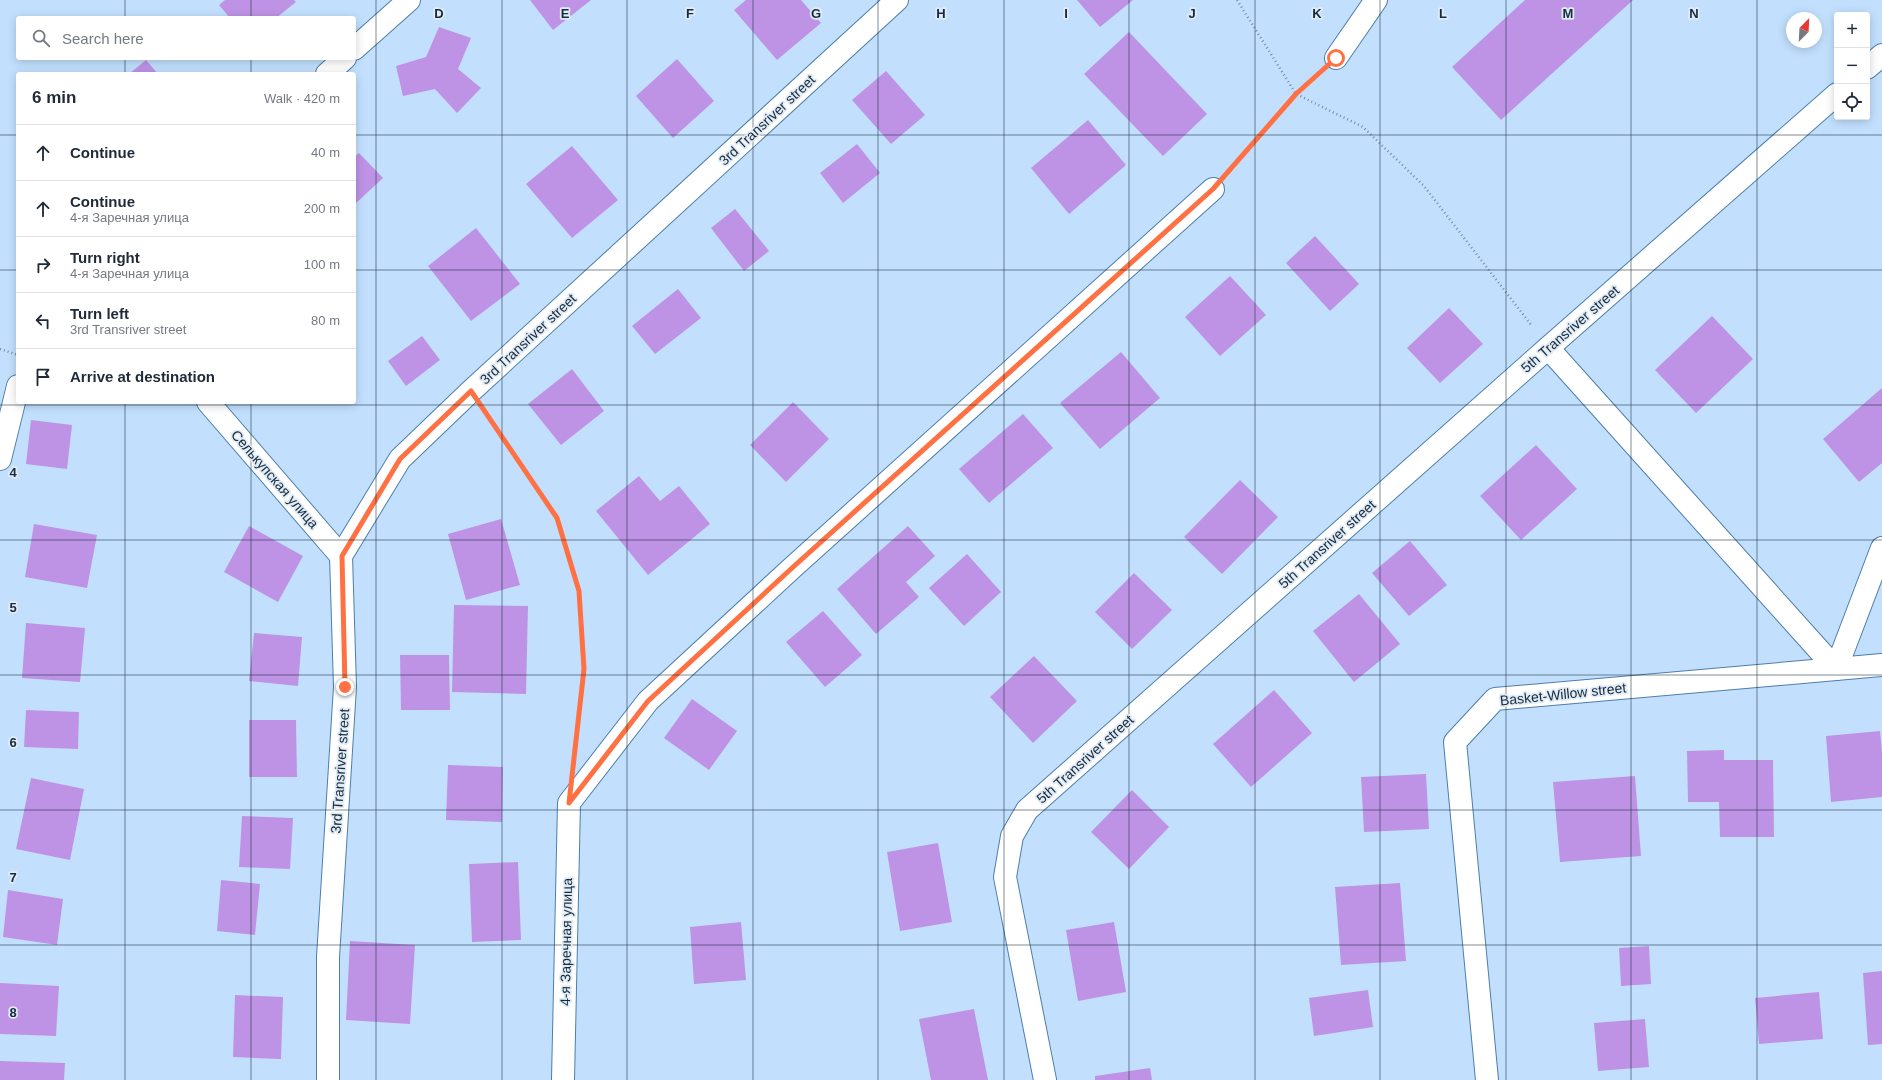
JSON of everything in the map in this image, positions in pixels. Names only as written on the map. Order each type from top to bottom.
[{"type":"street","points":[[356,47],[409,0]]},
{"type":"street","name":"3rd Transriver street","points":[[328,1080],[328,957],[345,687],[342,556],[400,459],[471,391],[897,0]]},
{"type":"street","points":[[1336,58],[1376,0]]},
{"type":"street","points":[[1870,65],[1882,55]]},
{"type":"street","points":[[329,72],[342,60]]},
{"type":"street","name":"5th Transriver street","points":[[1045,1080],[1005,877],[1012,836],[1027,810],[1834,97]]},
{"type":"street","name":"4-я Заречная улица","points":[[563,1080],[569,803],[648,701],[792,568],[1213,189]]},
{"type":"street","points":[[1548,348],[1836,669],[1882,548]]},
{"type":"street","points":[[0,459],[16,394]]},
{"type":"street","name":"Селькупская улица","points":[[210,404],[342,556]]},
{"type":"street","name":"Basket-Willow street","points":[[1487,1080],[1455,742],[1495,699],[1882,665]]},
{"type":"path","points":[[1237,0],[1296,94],[1363,127],[1424,186],[1548,348]]},
{"type":"path","points":[[1213,189],[1296,94],[1336,58]]},
{"type":"path","points":[[0,349],[16,354]]},
{"type":"path","points":[[471,391],[557,518],[579,591],[584,669],[574,756]]},
{"type":"building","points":[[225,0],[294,0],[296,2],[278,16],[228,16],[219,5]]},
{"type":"building","points":[[530,0],[591,0],[553,30]]},
{"type":"building","points":[[746,0],[801,0],[821,23],[777,60],[734,10]]},
{"type":"building","points":[[1077,0],[1133,0],[1100,27]]},
{"type":"building","points":[[1525,0],[1633,0],[1501,120],[1452,67]]},
{"type":"building","points":[[439,27],[471,38],[458,69],[481,88],[457,113],[435,89],[403,96],[396,66],[426,57]]},
{"type":"building","points":[[1129,32],[1207,114],[1163,156],[1084,74]]},
{"type":"building","points":[[677,59],[714,101],[673,138],[636,96]]},
{"type":"building","points":[[146,60],[156,72],[131,72]]},
{"type":"building","points":[[886,71],[925,115],[891,144],[852,100]]},
{"type":"building","points":[[1088,120],[1126,165],[1069,214],[1031,168]]},
{"type":"building","points":[[857,144],[880,173],[843,203],[820,173]]},
{"type":"building","points":[[572,146],[618,200],[572,238],[526,184]]},
{"type":"building","points":[[359,153],[383,178],[356,203],[356,155]]},
{"type":"building","points":[[735,209],[769,251],[744,271],[711,228]]},
{"type":"building","points":[[476,228],[520,284],[471,321],[428,266]]},
{"type":"building","points":[[1315,236],[1359,284],[1330,311],[1286,263]]},
{"type":"building","points":[[1230,276],[1266,315],[1220,356],[1185,317]]},
{"type":"building","points":[[678,289],[701,318],[655,354],[632,326]]},
{"type":"building","points":[[1449,308],[1483,344],[1440,383],[1407,348]]},
{"type":"building","points":[[1712,316],[1753,359],[1696,413],[1655,370]]},
{"type":"building","points":[[422,336],[440,360],[406,386],[388,361]]},
{"type":"building","points":[[1121,352],[1160,398],[1100,449],[1060,403]]},
{"type":"building","points":[[572,369],[604,411],[561,445],[528,404]]},
{"type":"building","points":[[1882,388],[1882,463],[1859,482],[1823,439]]},
{"type":"building","points":[[793,402],[829,439],[786,482],[750,445]]},
{"type":"building","points":[[1023,414],[1053,448],[989,503],[959,469]]},
{"type":"building","points":[[31,420],[72,425],[67,469],[26,464]]},
{"type":"building","points":[[1536,445],[1577,489],[1521,540],[1480,496]]},
{"type":"building","points":[[639,476],[660,501],[679,486],[710,524],[648,575],[596,511]]},
{"type":"building","points":[[1240,480],[1278,517],[1222,574],[1184,537]]},
{"type":"building","points":[[501,519],[520,585],[466,600],[448,534]]},
{"type":"building","points":[[34,524],[97,535],[87,588],[25,577]]},
{"type":"building","points":[[249,526],[303,556],[278,602],[224,572]]},
{"type":"building","points":[[908,526],[935,556],[906,582],[919,597],[876,634],[837,589]]},
{"type":"building","points":[[1410,541],[1447,585],[1409,616],[1372,573]]},
{"type":"building","points":[[967,554],[1001,592],[964,626],[929,588]]},
{"type":"building","points":[[1134,573],[1172,610],[1132,649],[1095,612]]},
{"type":"building","points":[[1359,594],[1400,644],[1354,682],[1313,631]]},
{"type":"building","points":[[454,605],[528,606],[526,694],[452,692]]},
{"type":"building","points":[[823,611],[862,655],[825,687],[786,642]]},
{"type":"building","points":[[26,623],[85,628],[80,682],[22,678]]},
{"type":"building","points":[[254,633],[302,637],[298,686],[249,681]]},
{"type":"building","points":[[400,655],[449,655],[450,710],[401,710]]},
{"type":"building","points":[[1034,656],[1077,701],[1033,743],[990,697]]},
{"type":"building","points":[[1274,690],[1312,733],[1251,787],[1213,744]]},
{"type":"building","points":[[692,699],[737,731],[709,770],[664,738]]},
{"type":"building","points":[[26,710],[79,712],[78,749],[24,747]]},
{"type":"building","points":[[249,720],[296,720],[297,777],[249,777]]},
{"type":"building","points":[[1880,731],[1882,752],[1882,797],[1831,802],[1826,736]]},
{"type":"building","points":[[1724,750],[1724,760],[1773,760],[1774,837],[1720,837],[1719,802],[1688,802],[1687,751]]},
{"type":"building","points":[[448,765],[503,767],[502,822],[446,820]]},
{"type":"building","points":[[1426,774],[1429,829],[1364,832],[1361,777]]},
{"type":"building","points":[[1635,776],[1641,856],[1560,862],[1553,782]]},
{"type":"building","points":[[31,778],[84,789],[70,860],[16,849]]},
{"type":"building","points":[[1132,790],[1169,827],[1129,869],[1091,832]]},
{"type":"building","points":[[242,816],[293,818],[290,869],[239,867]]},
{"type":"building","points":[[938,843],[952,922],[900,931],[887,852]]},
{"type":"building","points":[[518,862],[521,940],[472,942],[469,864]]},
{"type":"building","points":[[221,880],[260,884],[255,935],[217,931]]},
{"type":"building","points":[[1400,883],[1406,961],[1341,965],[1335,887]]},
{"type":"building","points":[[8,890],[63,899],[57,945],[3,937]]},
{"type":"building","points":[[741,922],[746,980],[694,984],[690,927]]},
{"type":"building","points":[[1114,922],[1126,992],[1078,1001],[1066,930]]},
{"type":"building","points":[[350,941],[415,945],[410,1024],[346,1020]]},
{"type":"building","points":[[1649,946],[1651,984],[1621,986],[1619,948]]},
{"type":"building","points":[[1882,971],[1882,1044],[1868,1045],[1863,973]]},
{"type":"building","points":[[0,983],[59,986],[56,1036],[0,1034]]},
{"type":"building","points":[[1368,990],[1373,1027],[1314,1036],[1309,998]]},
{"type":"building","points":[[1819,992],[1823,1039],[1759,1044],[1755,998]]},
{"type":"building","points":[[235,995],[283,997],[281,1059],[233,1057]]},
{"type":"building","points":[[974,1009],[988,1080],[931,1080],[919,1019]]},
{"type":"building","points":[[1645,1019],[1649,1067],[1598,1071],[1594,1023]]},
{"type":"building","points":[[0,1061],[65,1063],[64,1080],[0,1080]]},
{"type":"building","points":[[1150,1068],[1152,1080],[1095,1080],[1095,1076]]},
{"type":"route","points":[[345,687],[342,556],[400,459],[471,391],[557,518],[579,591],[584,669],[569,803],[648,701],[792,568],[1213,189],[1296,94],[1336,58]]}]
